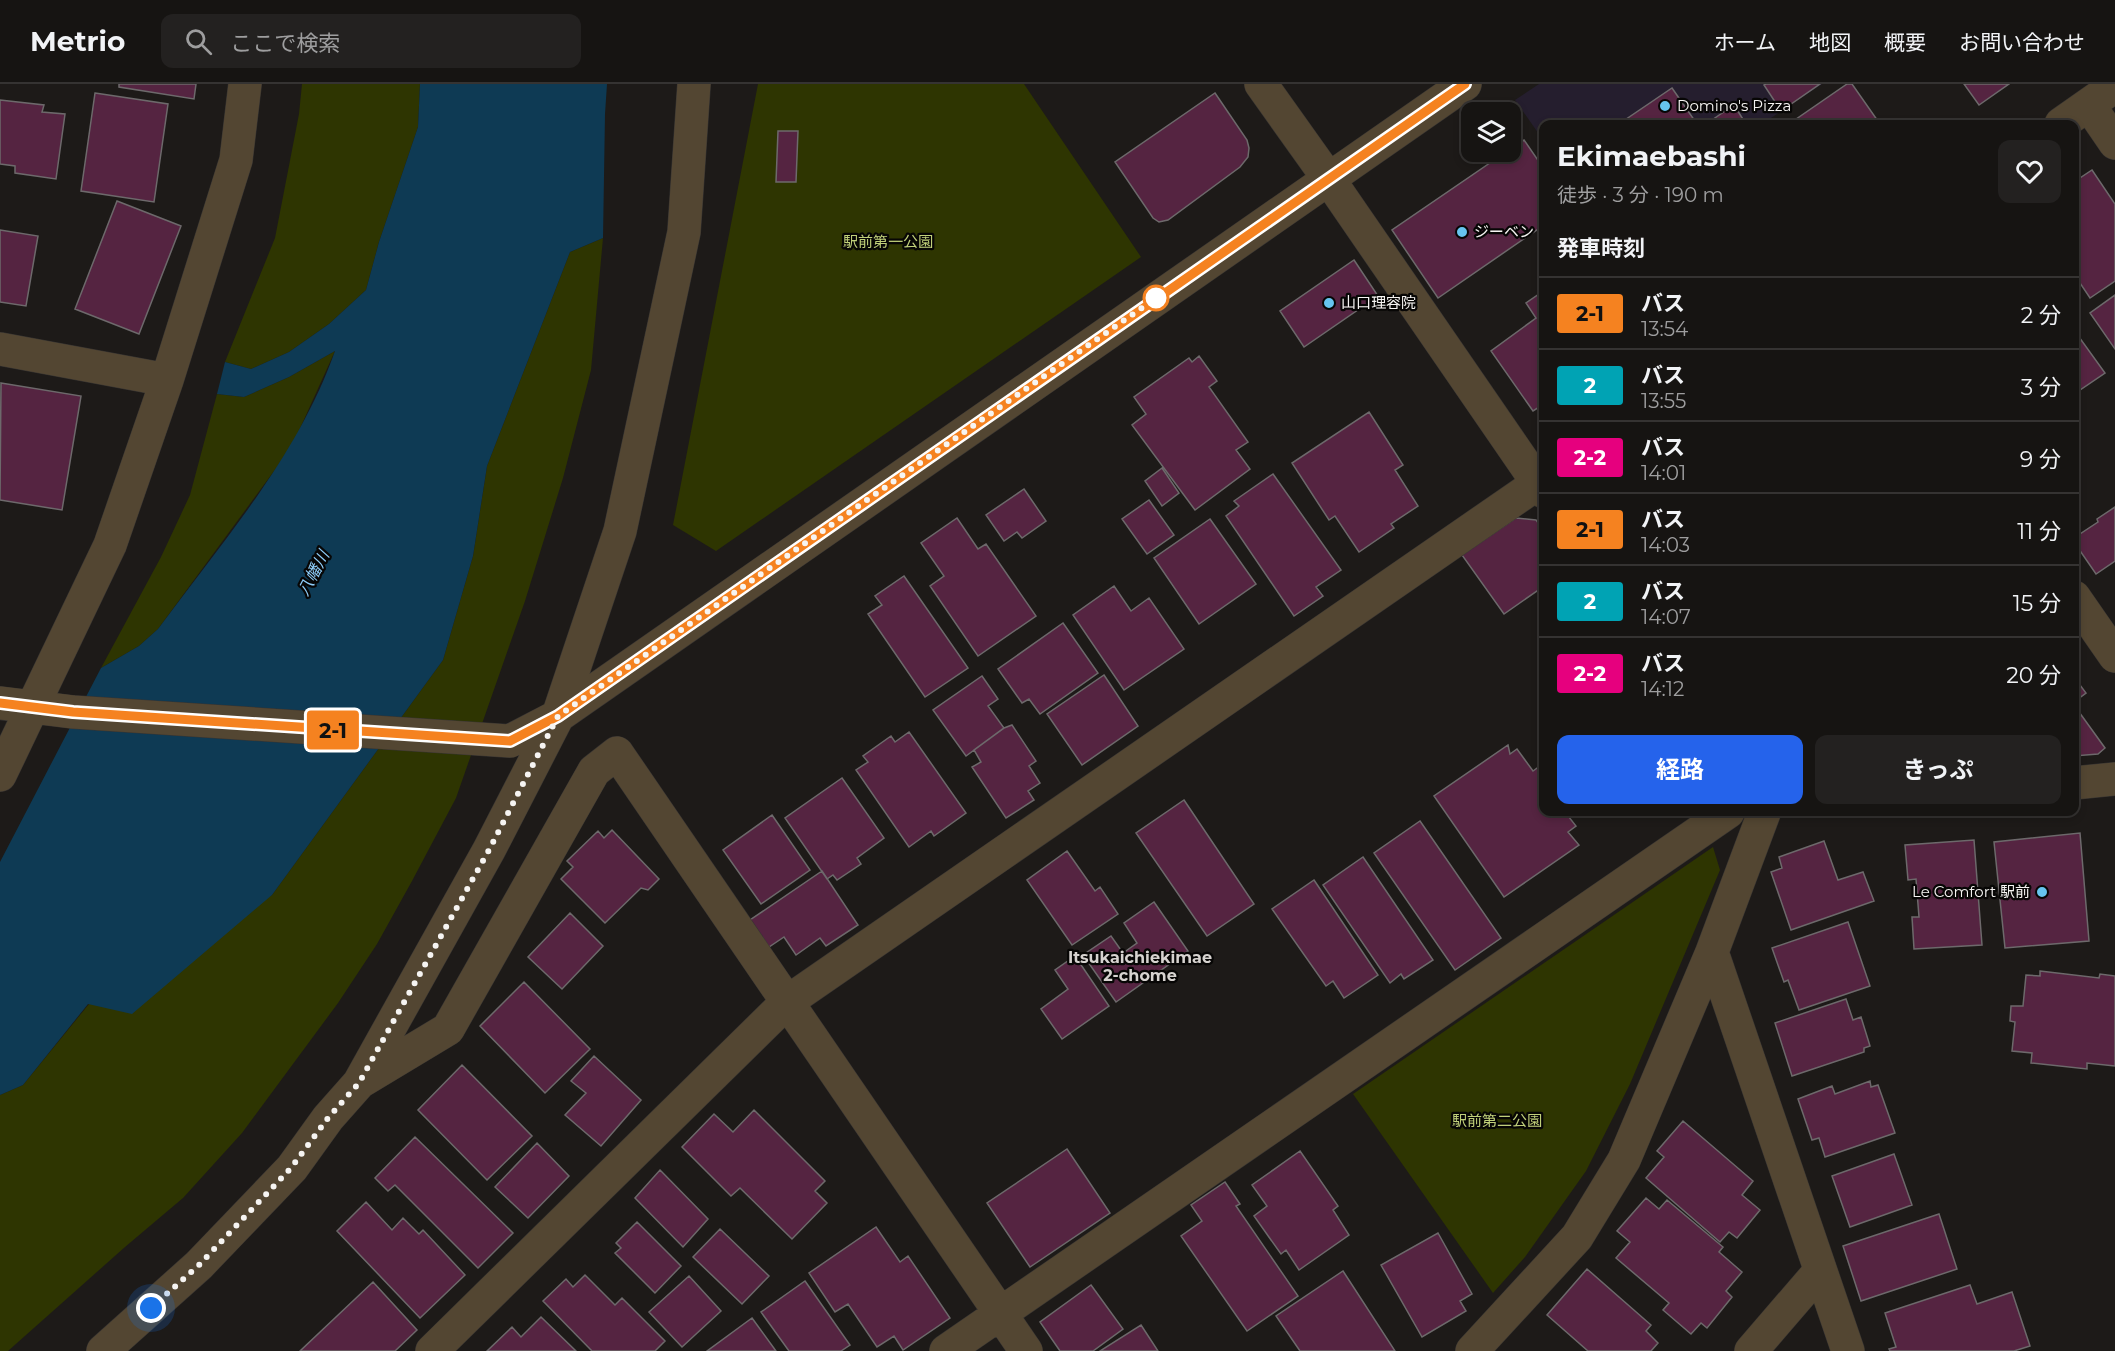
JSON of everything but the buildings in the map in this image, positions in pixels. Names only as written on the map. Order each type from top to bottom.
[{"type":"street","points":[[0,775],[110,545],[167,380],[236,160],[245,84]]},
{"type":"street","points":[[103,1351],[214,1249],[291,1168],[328,1118],[359,1083],[489,850],[558,716],[622,520],[684,232],[694,84]]},
{"type":"street","points":[[1261,84],[1539,482]]},
{"type":"street","points":[[0,703],[73,712],[510,741],[558,716],[1465,84]]},
{"type":"street","points":[[2067,120],[2115,86]]},
{"type":"street","points":[[2089,105],[2115,143]]},
{"type":"street","points":[[0,349],[167,380]]},
{"type":"street","points":[[432,1351],[787,1002],[1539,486]]},
{"type":"street","points":[[2079,604],[2115,656]]},
{"type":"street","points":[[359,1083],[448,1029],[594,771],[617,753],[1026,1351]]},
{"type":"street","points":[[2079,783],[2115,779]]},
{"type":"street","points":[[946,1351],[1722,816]]},
{"type":"street","points":[[1472,1351],[1577,1237],[1624,1160],[1766,816]]},
{"type":"street","points":[[1712,952],[1848,1351]]},
{"type":"street","points":[[1751,1351],[1820,1271]]},
{"type":"shaded area","points":[[1539,84],[1822,84],[1768,120],[1539,120],[1539,134],[1521,109],[1521,102],[1515,100]]},
{"type":"green space","points":[[302,84],[420,84],[418,127],[379,242],[366,290],[329,324],[289,352],[251,369],[225,362],[275,238],[299,114]]},
{"type":"green space","name":"駅前第一公園","points":[[758,84],[1024,84],[1141,257],[716,551],[673,525]]},
{"type":"green space","points":[[603,238],[591,370],[563,478],[525,601],[456,798],[412,881],[377,944],[338,1003],[242,1133],[183,1198],[8,1351],[0,1351],[0,1095],[23,1085],[89,1004],[272,895],[443,660],[473,556],[487,466],[570,252]]},
{"type":"green space","points":[[335,351],[297,435],[277,467],[158,629],[139,646],[101,668],[161,557],[190,495],[217,394],[244,397],[289,377]]},
{"type":"green space","name":"駅前第二公園","points":[[1713,847],[1720,870],[1630,1084],[1586,1171],[1525,1257],[1493,1293],[1353,1094]]},
{"type":"water","name":"八幡川","points":[[420,84],[607,84],[603,238],[570,252],[487,466],[473,556],[443,660],[272,895],[132,1014],[88,1004],[23,1085],[0,1095],[0,862],[101,668],[139,646],[158,629],[257,496],[301,426],[335,351],[289,377],[244,397],[217,394],[225,362],[251,369],[289,352],[329,324],[366,290],[379,242],[418,127]]},
{"type":"bus line","name":"2-1","points":[[0,703],[73,712],[510,741],[558,716],[1465,84]]},
{"type":"place","name":"Domino's Pizza","points":[[1665,106]]},
{"type":"place","name":"ジーベン","points":[[1462,232]]},
{"type":"place","name":"山口理容院","points":[[1329,303]]},
{"type":"place","name":"Le Comfort 駅前","points":[[2042,892]]},
{"type":"district","name":"Itsukaichiekimae 2-chome","points":[[1140,966]]},
{"type":"route","points":[[151,1308],[199,1265],[291,1168],[328,1118],[359,1083],[489,850],[558,716],[1156,298]]}]
